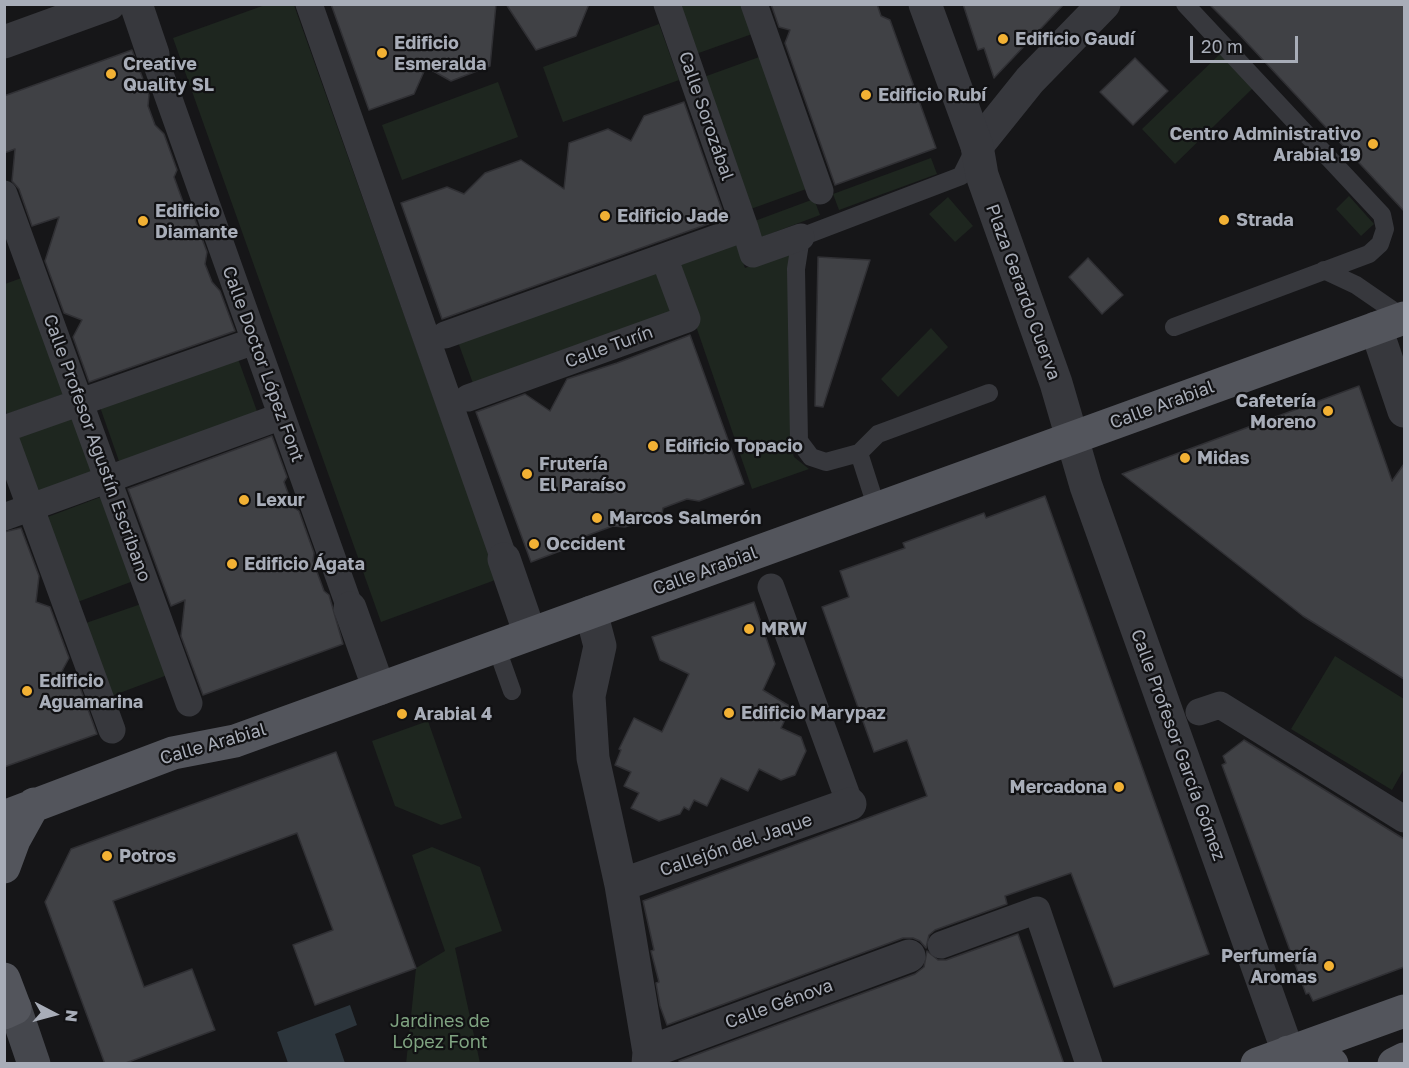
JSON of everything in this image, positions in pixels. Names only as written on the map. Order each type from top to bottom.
[{"type":"main road","name":"Calle Arabial","points":[[4,817],[173,753],[235,741],[1390,323]]},
{"type":"main road","points":[[4,867],[14,840],[34,804]]},
{"type":"main road","points":[[8,1000],[34,1064]]},
{"type":"main road","points":[[1257,1064],[1404,1011]]},
{"type":"main road","points":[[1288,1052],[1332,1064]]},
{"type":"main road","points":[[1394,1064],[1404,1059]]},
{"type":"street","points":[[4,42],[109,4]]},
{"type":"street","name":"Calle Doctor López Font","points":[[136,4],[379,689]]},
{"type":"street","points":[[309,4],[530,634]]},
{"type":"street","name":"Calle Sorozábal","points":[[667,4],[744,228]]},
{"type":"street","points":[[754,4],[820,191]]},
{"type":"street","name":"Plaza Gerardo Cuerva","points":[[925,4],[976,146],[982,175],[1051,366],[1071,438]]},
{"type":"street","points":[[976,146],[1030,80],[1104,4]]},
{"type":"street","name":"Calle Profesor Agustín Escribano","points":[[4,194],[189,703]]},
{"type":"street","points":[[445,335],[744,228],[753,254],[801,237]]},
{"type":"street","name":"Calle Turín","points":[[468,398],[687,319],[664,257]]},
{"type":"street","points":[[1390,323],[1404,411]]},
{"type":"street","points":[[4,429],[243,345]]},
{"type":"street","points":[[4,517],[271,420]]},
{"type":"street","points":[[4,435],[112,730]]},
{"type":"street","name":"Calle Profesor García Gómez","points":[[1071,438],[1108,550],[1288,1052]]},
{"type":"street","name":"Calle Arabial","points":[[771,587],[850,804]]},
{"type":"street","points":[[591,612],[600,646],[588,696],[593,758],[621,885],[649,1058]]},
{"type":"street","points":[[1199,712],[1220,705],[1404,819]]},
{"type":"street","name":"Callejón del Jaque","points":[[621,885],[850,804]]},
{"type":"street","points":[[941,945],[1037,910],[1089,1064]]},
{"type":"street","name":"Calle Génova","points":[[649,1058],[909,956]]},
{"type":"lane","points":[[1174,327],[1369,254],[1380,244],[1385,229],[1382,215],[1185,4]]},
{"type":"lane","points":[[976,146],[961,176],[801,237],[796,269],[799,441],[811,457],[826,462],[859,453],[878,434],[988,393]]},
{"type":"lane","points":[[1324,270],[1356,285],[1390,323]]},
{"type":"lane","points":[[859,453],[877,509]]},
{"type":"lane","points":[[496,646],[512,691]]},
{"type":"green space","points":[[265,5],[294,5],[498,579],[381,622],[173,38]]},
{"type":"green space","points":[[675,5],[745,5],[755,33],[693,55]]},
{"type":"green space","points":[[659,24],[679,80],[563,122],[543,67]]},
{"type":"green space","points":[[1221,53],[1253,88],[1175,164],[1142,129]]},
{"type":"green space","points":[[762,56],[809,188],[748,210],[701,78]]},
{"type":"green space","points":[[498,82],[518,137],[402,180],[382,125]]},
{"type":"green space","points":[[931,158],[937,174],[839,210],[833,194]]},
{"type":"green space","points":[[1349,196],[1374,224],[1361,236],[1336,209]]},
{"type":"green space","points":[[948,197],[973,226],[955,242],[929,214]]},
{"type":"green space","points":[[814,199],[820,215],[759,238],[752,222]]},
{"type":"green space","points":[[736,243],[745,268],[789,252],[791,445],[794,457],[809,469],[752,489],[675,265]]},
{"type":"green space","points":[[660,269],[677,316],[475,389],[458,342]]},
{"type":"green space","points":[[27,276],[69,392],[7,414],[5,406],[5,284]]},
{"type":"green space","points":[[931,328],[948,347],[898,397],[881,379]]},
{"type":"green space","points":[[237,356],[258,414],[120,464],[100,407]]},
{"type":"green space","points":[[77,415],[98,473],[37,495],[16,437]]},
{"type":"green space","points":[[106,495],[136,580],[75,603],[45,518]]},
{"type":"green space","points":[[144,603],[170,674],[109,697],[83,624]]},
{"type":"green space","points":[[1335,656],[1404,699],[1404,769],[1392,790],[1291,729]]},
{"type":"green space","points":[[428,721],[462,818],[441,825],[395,806],[372,741]]},
{"type":"green space","name":"Jardines de López Font","points":[[432,847],[480,867],[502,931],[455,948],[480,1063],[406,1064],[416,968],[445,951],[412,855]]},
{"type":"shaded area","points":[[350,1005],[357,1025],[335,1034],[345,1063],[288,1063],[277,1032]]},
{"type":"building","name":"Edificio Esmeralda","points":[[331,4],[496,4],[490,66],[451,81],[426,67],[414,94],[369,110]]},
{"type":"building","points":[[506,4],[589,4],[576,36],[536,50]]},
{"type":"building","name":"Edificio Rubí","points":[[771,4],[877,4],[881,16],[890,20],[936,148],[835,185],[785,43],[790,30],[779,27]]},
{"type":"building","name":"Edificio Gaudí","points":[[963,4],[1064,4],[994,78],[984,48],[978,50]]},
{"type":"building","points":[[1209,4],[1404,4],[1404,211],[1236,31]]},
{"type":"building","name":"Edificio Diamante","points":[[132,50],[149,95],[148,106],[155,125],[164,134],[177,170],[174,177],[187,213],[194,217],[207,252],[205,264],[212,282],[220,291],[235,331],[89,382],[73,337],[82,320],[64,313],[45,261],[59,217],[32,226],[19,189],[12,181],[15,149],[4,153],[4,96]]},
{"type":"building","points":[[1135,58],[1168,91],[1133,125],[1100,92]]},
{"type":"building","name":"Edificio Jade","points":[[684,102],[725,218],[442,319],[401,203],[447,187],[464,194],[485,173],[521,160],[564,189],[569,143],[608,129],[631,141],[644,116]]},
{"type":"building","points":[[818,257],[870,260],[823,407],[815,406]]},
{"type":"building","points":[[1088,258],[1123,295],[1102,314],[1069,277]]},
{"type":"building","name":"Edificio Topacio","points":[[690,335],[744,484],[699,501],[687,499],[663,508],[662,514],[625,527],[613,526],[583,537],[576,545],[531,562],[476,412],[525,394],[550,411],[567,379]]},
{"type":"building","points":[[1359,386],[1392,481],[1404,464],[1404,679],[1303,616],[1122,474]]},
{"type":"building","name":"Edificio Ágata","points":[[272,436],[287,477],[284,482],[293,507],[299,511],[314,553],[313,561],[324,591],[329,595],[343,644],[203,695],[181,636],[185,600],[171,606],[128,489]]},
{"type":"building","points":[[1045,496],[1209,954],[1114,987],[1071,873],[1005,896],[1007,904],[935,930],[929,935],[926,948],[920,941],[903,938],[667,1025],[660,1006],[656,983],[659,982],[651,951],[654,950],[643,901],[927,796],[907,740],[874,752],[822,607],[849,597],[840,571],[905,548],[903,543],[984,513],[986,518]]},
{"type":"building","name":"Edificio Aguamarina","points":[[21,528],[39,576],[36,602],[50,607],[69,658],[62,671],[77,679],[97,734],[4,767],[4,532]]},
{"type":"building","name":"Edificio Marypaz","points":[[754,602],[775,664],[763,690],[791,707],[781,728],[801,737],[806,751],[795,775],[781,780],[759,769],[748,791],[721,778],[707,806],[694,800],[689,810],[684,807],[680,814],[659,821],[631,808],[639,793],[624,786],[631,772],[615,765],[621,750],[619,749],[634,718],[662,732],[689,674],[660,660],[652,637]]},
{"type":"building","points":[[1244,740],[1404,839],[1404,967],[1313,1001],[1309,993],[1306,994],[1222,765],[1226,763],[1223,756]]},
{"type":"building","points":[[336,752],[416,968],[315,1005],[293,945],[333,930],[297,833],[113,901],[144,987],[192,969],[215,1030],[123,1064],[105,1064],[45,902],[71,849]]},
{"type":"building","points":[[1018,934],[1064,1064],[680,1064],[679,1061],[915,974],[924,967],[927,951],[938,960],[946,960]]},
{"type":"place","name":"Edificio Gaudí","points":[[1003,39]]},
{"type":"place","name":"Edificio Esmeralda","points":[[382,53]]},
{"type":"place","name":"Creative Quality SL","points":[[111,74]]},
{"type":"place","name":"Edificio Rubí","points":[[866,95]]},
{"type":"place","name":"Centro Administrativo Arabial 19","points":[[1373,144]]},
{"type":"place","name":"Edificio Jade","points":[[605,216]]},
{"type":"place","name":"Strada","points":[[1224,220]]},
{"type":"place","name":"Edificio Diamante","points":[[143,221]]},
{"type":"place","name":"Cafetería Moreno","points":[[1328,411]]},
{"type":"place","name":"Edificio Topacio","points":[[653,446]]},
{"type":"place","name":"Midas","points":[[1185,458]]},
{"type":"place","name":"Frutería El Paraíso","points":[[527,474]]},
{"type":"place","name":"Lexur","points":[[244,500]]},
{"type":"place","name":"Marcos Salmerón","points":[[597,518]]},
{"type":"place","name":"Occident","points":[[534,544]]},
{"type":"place","name":"Edificio Ágata","points":[[232,564]]},
{"type":"place","name":"MRW","points":[[749,629]]},
{"type":"place","name":"Edificio Aguamarina","points":[[27,691]]},
{"type":"place","name":"Edificio Marypaz","points":[[729,713]]},
{"type":"place","name":"Arabial 4","points":[[402,714]]},
{"type":"place","name":"Mercadona","points":[[1119,787]]},
{"type":"place","name":"Potros","points":[[107,856]]},
{"type":"place","name":"Perfumería Aromas","points":[[1329,966]]}]
